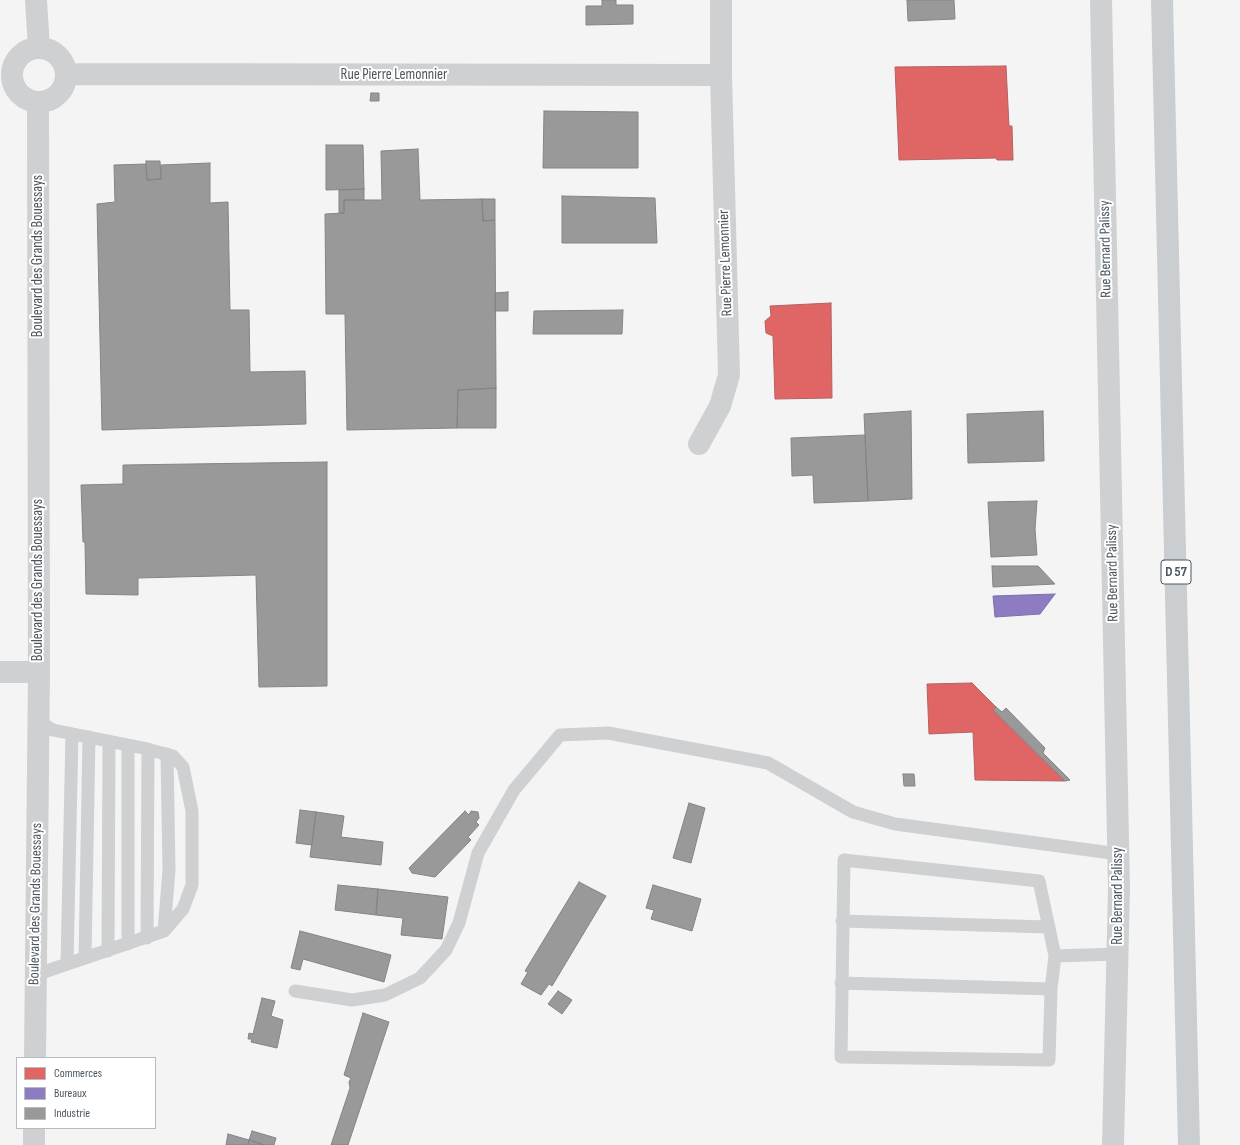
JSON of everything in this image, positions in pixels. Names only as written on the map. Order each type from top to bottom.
[{"type":"main road","name":"D 57","points":[[1162,0],[1189,1145]]},
{"type":"street","points":[[36,0],[40,48]]},
{"type":"street","name":"Rue Pierre Lemonnier","points":[[699,444],[720,406],[729,375],[720,75],[720,0]]},
{"type":"street","name":"Rue Bernard Palissy","points":[[1101,0],[1119,854],[1113,1145]]},
{"type":"street","points":[[40,48],[54,52],[63,62],[67,74],[63,89],[52,99],[38,102],[25,98],[15,88],[6,74],[26,51],[40,48]]},
{"type":"street","name":"Rue Pierre Lemonnier","points":[[67,74],[720,75]]},
{"type":"street","name":"Boulevard des Grands Bouessays","points":[[34,1057],[39,672],[38,102]]},
{"type":"street","points":[[0,672],[39,672]]},
{"type":"street","points":[[34,1129],[34,1145]]},
{"type":"lane","points":[[35,975],[164,931],[183,909],[192,885],[192,811],[183,767],[173,756],[148,749],[53,730],[38,721]]},
{"type":"lane","points":[[295,991],[352,1000],[385,995],[420,978],[446,950],[459,923],[478,852],[514,790],[560,735],[608,733],[768,763],[853,812],[895,824],[1119,854]]},
{"type":"lane","points":[[67,964],[72,734]]},
{"type":"lane","points":[[85,958],[89,737]]},
{"type":"lane","points":[[108,951],[109,741]]},
{"type":"lane","points":[[128,745],[128,944]]},
{"type":"lane","points":[[147,938],[148,749]]},
{"type":"lane","points":[[164,931],[168,870],[167,754]]},
{"type":"lane","points":[[844,860],[1039,881],[1048,927],[1055,956],[1051,989],[1049,1060],[841,1057],[844,860]]},
{"type":"lane","points":[[842,921],[1048,927]]},
{"type":"lane","points":[[1055,956],[1118,954]]},
{"type":"lane","points":[[841,982],[1051,989]]},
{"type":"building: Commerces","points":[[1006,66],[1009,126],[1012,126],[1013,160],[997,160],[996,158],[899,160],[895,67]]},
{"type":"building: Commerces","points":[[831,303],[832,398],[775,399],[773,336],[766,333],[765,321],[771,316],[770,306]]},
{"type":"building: Commerces","points":[[972,683],[996,707],[993,710],[1065,781],[975,780],[973,732],[929,734],[927,684]]},
{"type":"building: Bureaux","points":[[1055,594],[1040,614],[995,617],[993,596]]},
{"type":"building: Industrie","points":[[602,0],[616,0],[616,5],[633,5],[633,24],[586,25],[586,6],[602,6]]},
{"type":"building: Industrie","points":[[907,0],[954,0],[955,19],[908,21]]},
{"type":"building: Industrie","points":[[371,93],[379,93],[379,101],[370,101]]},
{"type":"building: Industrie","points":[[544,111],[638,112],[638,168],[543,168]]},
{"type":"building: Industrie","points":[[326,145],[363,145],[364,189],[326,190]]},
{"type":"building: Industrie","points":[[418,149],[420,200],[482,199],[483,221],[495,220],[496,388],[458,390],[457,428],[347,430],[345,314],[326,314],[325,214],[344,213],[344,200],[382,200],[381,151]]},
{"type":"building: Industrie","points":[[146,161],[160,161],[161,179],[147,180]]},
{"type":"building: Industrie","points":[[210,163],[210,203],[228,202],[230,310],[249,310],[250,372],[305,371],[306,424],[102,430],[97,204],[115,202],[114,165],[146,164],[147,180],[161,179],[161,165]]},
{"type":"building: Industrie","points":[[364,189],[364,200],[344,200],[344,213],[339,213],[339,190]]},
{"type":"building: Industrie","points":[[562,196],[655,198],[657,243],[562,243]]},
{"type":"building: Industrie","points":[[482,199],[495,199],[495,220],[483,221]]},
{"type":"building: Industrie","points":[[508,292],[508,311],[495,311],[495,293]]},
{"type":"building: Industrie","points":[[623,310],[622,334],[533,334],[534,311]]},
{"type":"building: Industrie","points":[[496,388],[496,428],[457,428],[458,390]]},
{"type":"building: Industrie","points":[[911,411],[912,499],[868,501],[864,414]]},
{"type":"building: Industrie","points":[[1043,411],[1044,461],[968,463],[967,414]]},
{"type":"building: Industrie","points":[[865,435],[868,501],[814,503],[813,475],[792,476],[791,438]]},
{"type":"building: Industrie","points":[[327,462],[327,686],[259,687],[256,575],[138,578],[138,595],[86,594],[85,542],[83,542],[81,485],[123,484],[123,465]]},
{"type":"building: Industrie","points":[[1037,501],[1035,529],[1037,555],[991,557],[988,502]]},
{"type":"building: Industrie","points":[[992,566],[1038,566],[1055,584],[993,587]]},
{"type":"building: Industrie","points":[[996,707],[1002,712],[1006,708],[1045,748],[1043,753],[1070,780],[1065,781],[993,710]]},
{"type":"building: Industrie","points":[[903,774],[914,774],[915,786],[904,786]]},
{"type":"building: Industrie","points":[[689,803],[705,808],[691,863],[673,858]]},
{"type":"building: Industrie","points":[[300,810],[316,812],[312,845],[296,843]]},
{"type":"building: Industrie","points":[[465,811],[469,815],[471,811],[478,812],[479,818],[476,822],[479,825],[468,837],[471,840],[435,877],[412,873],[409,868]]},
{"type":"building: Industrie","points":[[316,812],[344,816],[341,837],[383,842],[381,865],[310,857]]},
{"type":"building: Industrie","points":[[579,882],[606,896],[552,986],[549,984],[541,995],[521,984],[528,972],[525,971]]},
{"type":"building: Industrie","points":[[338,885],[378,889],[376,915],[335,910]]},
{"type":"building: Industrie","points":[[653,885],[701,899],[692,931],[651,919],[654,910],[646,908]]},
{"type":"building: Industrie","points":[[378,889],[448,897],[442,939],[401,935],[403,918],[376,915]]},
{"type":"building: Industrie","points":[[300,931],[391,955],[384,982],[303,959],[300,970],[291,968]]},
{"type":"building: Industrie","points":[[558,991],[572,1000],[562,1014],[548,1004]]},
{"type":"building: Industrie","points":[[262,998],[275,1001],[271,1016],[283,1020],[277,1048],[251,1042],[252,1039],[248,1039],[249,1033],[253,1034]]},
{"type":"building: Industrie","points":[[363,1013],[389,1022],[348,1145],[331,1145],[350,1088],[349,1082],[351,1078],[344,1075]]},
{"type":"building: Industrie","points":[[252,1131],[276,1138],[274,1145],[264,1145],[249,1140]]},
{"type":"building: Industrie","points":[[228,1134],[249,1140],[248,1145],[226,1145]]},
{"type":"building: Industrie","points":[[249,1140],[264,1145],[248,1145]]}]
